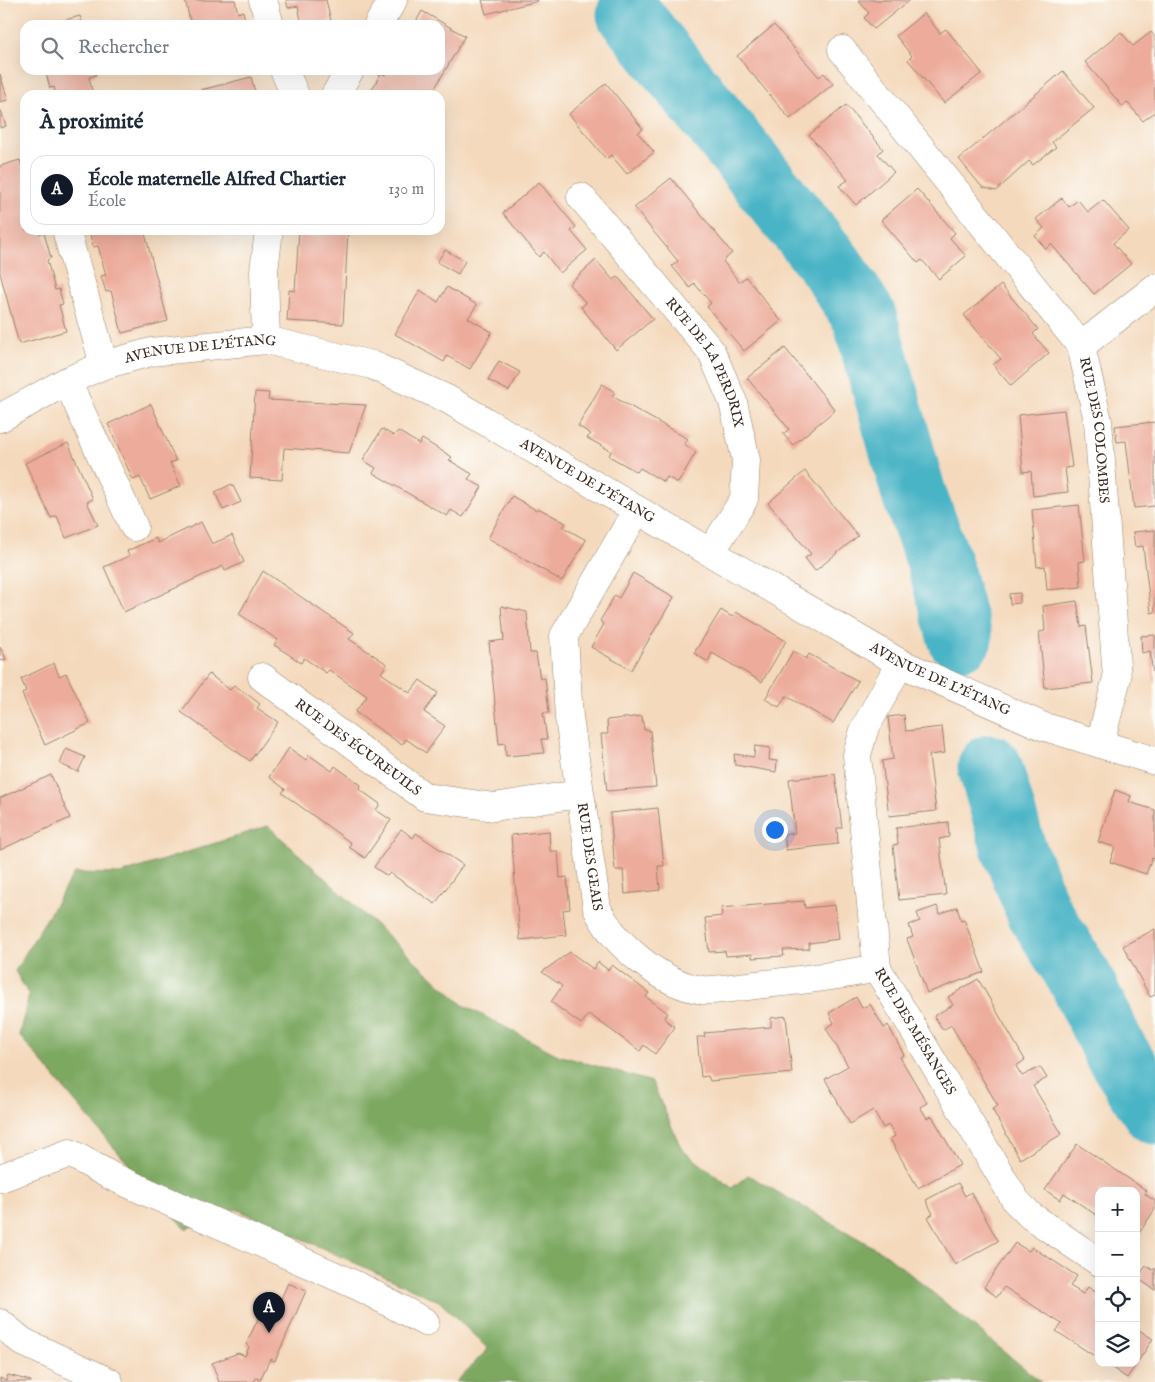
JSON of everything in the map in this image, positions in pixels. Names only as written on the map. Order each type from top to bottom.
[{"type":"street","points":[[263,0],[269,20]]},
{"type":"street","points":[[381,20],[393,0]]},
{"type":"street","name":"RUE DES COLOMBES","points":[[842,50],[1081,346],[1098,421],[1117,678],[1100,743]]},
{"type":"street","points":[[286,75],[293,90]]},
{"type":"street","points":[[338,90],[347,75]]},
{"type":"street","name":"RUE DE LA PERDRIX","points":[[581,197],[711,351],[733,402],[746,460],[744,499],[711,552]]},
{"type":"street","points":[[67,235],[104,365]]},
{"type":"street","points":[[266,340],[264,271],[268,235]]},
{"type":"street","points":[[1081,346],[1155,288]]},
{"type":"street","name":"AVENUE DE L'ÉTANG","points":[[0,418],[67,381],[104,365],[151,352],[266,340],[372,365],[447,399],[900,663],[1042,726],[1155,761]]},
{"type":"street","points":[[67,381],[134,527]]},
{"type":"street","name":"RUE DES GEAIS","points":[[637,510],[564,636],[569,718],[579,794],[597,908],[603,922],[632,952],[666,977],[685,986],[704,990],[803,980],[877,968]]},
{"type":"street","name":"RUE DES MÉSANGES","points":[[900,663],[864,730],[857,755],[877,968],[1016,1201],[1031,1216],[1095,1259]]},
{"type":"street","name":"RUE DES ÉCUREUILS","points":[[262,677],[425,797],[494,807],[579,794]]},
{"type":"street","points":[[0,1178],[70,1153],[111,1176],[360,1287],[425,1322]]},
{"type":"street","points":[[0,1323],[22,1342],[99,1380]]},
{"type":"green space","points":[[268,826],[463,1005],[558,1055],[652,1082],[682,1150],[732,1188],[748,1175],[887,1255],[1041,1382],[456,1382],[488,1349],[439,1301],[236,1209],[186,1229],[109,1142],[19,1035],[29,995],[15,971],[74,873],[120,874]]},
{"type":"building","points":[[185,0],[235,0],[238,13],[243,11],[245,20],[190,20]]},
{"type":"building","points":[[286,0],[326,0],[331,20],[301,20],[298,6],[288,8]]},
{"type":"building","points":[[482,0],[538,0],[538,1],[486,14]]},
{"type":"building","points":[[858,0],[910,0],[874,29],[864,18],[869,13]]},
{"type":"building","points":[[422,11],[437,20],[417,20]]},
{"type":"building","points":[[924,13],[940,33],[946,29],[982,73],[944,103],[908,60],[912,56],[896,36]]},
{"type":"building","points":[[80,16],[81,20],[64,20]]},
{"type":"building","points":[[445,24],[465,36],[445,71]]},
{"type":"building","points":[[774,25],[819,77],[824,73],[833,84],[790,119],[737,56]]},
{"type":"building","points":[[1121,32],[1133,46],[1151,32],[1155,37],[1155,112],[1143,121],[1127,102],[1123,107],[1085,62]]},
{"type":"building","points":[[1063,71],[1094,108],[1052,142],[1056,147],[1033,165],[1029,161],[996,191],[982,187],[959,159]]},
{"type":"building","points":[[0,74],[8,100],[0,102]]},
{"type":"building","points":[[46,75],[96,75],[89,77],[92,90],[55,90],[54,87],[50,88]]},
{"type":"building","points":[[380,75],[443,75],[434,90],[372,90]]},
{"type":"building","points":[[251,77],[255,90],[201,90]]},
{"type":"building","points":[[606,83],[643,129],[638,133],[654,152],[627,174],[611,155],[606,159],[569,114]]},
{"type":"building","points":[[846,105],[883,149],[878,154],[894,172],[856,205],[839,186],[848,180],[809,135]]},
{"type":"building","points":[[0,108],[6,126],[0,128]]},
{"type":"building","points":[[20,160],[20,235],[45,235],[51,258],[47,260],[55,290],[59,289],[63,304],[59,305],[66,331],[19,344],[0,273],[0,166]]},
{"type":"building","points":[[671,178],[732,253],[723,261],[739,282],[746,277],[781,321],[744,351],[707,307],[711,303],[694,283],[690,288],[672,266],[678,261],[634,208]]},
{"type":"building","points":[[539,182],[576,227],[571,231],[587,250],[560,273],[544,252],[539,257],[503,213]]},
{"type":"building","points":[[917,189],[955,233],[950,238],[966,256],[939,279],[922,260],[918,263],[881,220]]},
{"type":"building","points":[[1062,198],[1069,207],[1078,200],[1088,212],[1103,200],[1129,230],[1113,243],[1131,264],[1094,294],[1051,244],[1046,249],[1035,236],[1044,228],[1036,219]]},
{"type":"building","points":[[90,235],[145,235],[168,321],[122,333],[111,291],[106,292],[101,276],[106,275],[98,246],[93,247]]},
{"type":"building","points":[[299,235],[348,235],[343,324],[287,321],[289,290],[295,291]]},
{"type":"building","points":[[445,250],[465,261],[458,274],[437,262]]},
{"type":"building","points":[[596,260],[613,280],[618,277],[653,319],[616,350],[581,307],[586,303],[569,284]]},
{"type":"building","points":[[1001,285],[1038,329],[1033,334],[1049,353],[1011,386],[993,365],[1001,359],[964,315]]},
{"type":"building","points":[[447,287],[477,305],[468,318],[492,332],[470,369],[447,356],[444,362],[395,334],[420,290],[438,302]]},
{"type":"building","points":[[785,348],[835,410],[793,445],[783,434],[789,429],[747,378]]},
{"type":"building","points":[[499,361],[520,372],[509,391],[488,380]]},
{"type":"building","points":[[602,384],[615,392],[612,396],[688,439],[684,444],[696,452],[678,483],[667,477],[664,482],[640,468],[637,472],[609,456],[611,451],[587,438],[591,434],[578,426]]},
{"type":"building","points":[[255,392],[269,393],[268,400],[366,405],[349,453],[284,448],[282,480],[250,478]]},
{"type":"building","points":[[151,404],[176,461],[170,463],[181,486],[150,499],[140,477],[133,480],[108,424]]},
{"type":"building","points":[[1064,410],[1072,467],[1065,468],[1068,492],[1033,496],[1031,471],[1023,472],[1018,415]]},
{"type":"building","points":[[1155,422],[1155,506],[1134,508],[1126,441],[1117,442],[1115,426]]},
{"type":"building","points":[[382,429],[394,436],[398,431],[419,444],[422,439],[452,457],[449,460],[472,474],[468,479],[482,487],[463,517],[451,510],[447,516],[373,473],[376,468],[363,460]]},
{"type":"building","points":[[68,443],[93,499],[87,502],[98,525],[66,538],[57,516],[51,518],[25,463]]},
{"type":"building","points":[[805,471],[858,536],[815,571],[805,558],[811,554],[768,503]]},
{"type":"building","points":[[232,484],[241,502],[223,510],[215,492]]},
{"type":"building","points":[[512,496],[536,510],[538,508],[566,523],[563,527],[586,540],[562,581],[488,538]]},
{"type":"building","points":[[1079,505],[1085,561],[1079,562],[1081,587],[1047,590],[1045,566],[1037,567],[1032,510]]},
{"type":"building","points":[[201,522],[212,544],[232,535],[244,562],[225,571],[223,566],[124,612],[104,567],[129,556],[127,551],[156,538],[158,543]]},
{"type":"building","points":[[1155,530],[1155,612],[1151,613],[1143,546],[1135,547],[1133,532]]},
{"type":"building","points":[[263,571],[354,633],[349,639],[387,664],[381,673],[410,693],[420,680],[438,693],[424,712],[445,726],[426,753],[406,739],[402,745],[355,712],[367,696],[329,670],[326,673],[304,658],[301,663],[274,645],[278,640],[239,614]]},
{"type":"building","points":[[633,573],[674,597],[631,670],[591,647],[604,624],[600,621],[615,595],[619,598]]},
{"type":"building","points":[[1020,593],[1020,603],[1010,604],[1009,594]]},
{"type":"building","points":[[1077,601],[1081,627],[1086,626],[1093,683],[1045,688],[1039,632],[1045,631],[1043,606]]},
{"type":"building","points":[[501,606],[527,612],[530,653],[536,653],[540,679],[545,678],[549,713],[543,713],[547,739],[541,739],[544,753],[506,756],[505,743],[499,744],[489,642],[504,640]]},
{"type":"building","points":[[721,610],[732,617],[736,612],[786,641],[762,682],[712,653],[708,662],[694,653]]},
{"type":"building","points":[[1155,635],[1154,683],[1150,651],[1142,653],[1141,636]]},
{"type":"building","points":[[0,647],[6,659],[0,661]]},
{"type":"building","points":[[793,651],[806,659],[809,654],[858,681],[833,723],[786,696],[779,707],[765,699]]},
{"type":"building","points":[[54,663],[59,676],[66,673],[90,723],[45,745],[22,694],[26,691],[21,679]]},
{"type":"building","points":[[209,674],[230,690],[234,685],[247,694],[260,704],[257,708],[278,722],[250,761],[181,712]]},
{"type":"building","points":[[904,715],[906,731],[942,727],[945,753],[929,755],[936,811],[889,816],[882,761],[893,759],[888,717]]},
{"type":"building","points":[[642,716],[644,730],[650,730],[656,787],[607,791],[601,734],[608,734],[607,720]]},
{"type":"building","points":[[755,746],[770,748],[769,760],[777,761],[776,772],[735,765],[734,754],[754,757]]},
{"type":"building","points":[[289,748],[306,760],[309,755],[332,771],[335,766],[361,785],[359,789],[380,804],[376,810],[391,820],[365,858],[349,847],[351,843],[282,793],[285,789],[269,777]]},
{"type":"building","points":[[66,749],[85,757],[78,772],[60,764]]},
{"type":"building","points":[[835,774],[842,828],[837,828],[838,844],[786,850],[784,834],[795,833],[789,779]]},
{"type":"building","points":[[51,775],[70,818],[0,850],[0,798]]},
{"type":"building","points":[[1115,790],[1131,796],[1129,802],[1155,810],[1155,859],[1152,858],[1146,874],[1110,862],[1115,847],[1098,842]]},
{"type":"building","points":[[658,808],[664,866],[658,866],[660,890],[625,894],[623,870],[615,870],[610,813]]},
{"type":"building","points":[[948,822],[949,837],[939,839],[946,895],[899,900],[893,845],[898,844],[896,828]]},
{"type":"building","points":[[401,829],[413,838],[416,833],[463,865],[435,904],[390,873],[387,876],[374,867]]},
{"type":"building","points":[[549,831],[550,851],[558,851],[560,878],[567,877],[570,909],[563,910],[566,935],[520,940],[511,835]]},
{"type":"building","points":[[804,901],[805,908],[835,905],[839,939],[809,943],[809,949],[783,950],[784,956],[752,958],[752,954],[726,956],[725,951],[709,952],[705,918],[722,916],[721,908]]},
{"type":"building","points":[[937,906],[940,914],[957,907],[961,920],[964,919],[984,972],[927,993],[907,939],[913,937],[909,925],[920,921],[917,913]]},
{"type":"building","points":[[1155,929],[1155,995],[1150,997],[1123,946]]},
{"type":"building","points":[[570,952],[593,969],[598,962],[608,970],[612,965],[649,993],[646,997],[668,1013],[664,1019],[675,1027],[655,1054],[644,1045],[640,1051],[589,1014],[581,1024],[551,1002],[562,986],[542,972]]},
{"type":"building","points":[[978,979],[1025,1060],[1016,1066],[1022,1076],[1040,1067],[1047,1078],[1033,1086],[1062,1134],[1020,1159],[992,1109],[998,1106],[951,1025],[943,1030],[934,1016],[953,1005],[948,997]]},
{"type":"building","points":[[856,997],[862,1008],[870,1004],[884,1028],[888,1025],[904,1055],[900,1057],[927,1103],[920,1107],[927,1118],[932,1116],[960,1165],[918,1188],[890,1139],[895,1136],[889,1125],[883,1128],[873,1110],[850,1124],[825,1079],[848,1066],[826,1028],[834,1023],[829,1013]]},
{"type":"building","points":[[786,1016],[792,1073],[710,1081],[708,1076],[701,1077],[697,1037],[705,1037],[704,1033],[771,1027],[771,1018]]},
{"type":"building","points":[[1077,1144],[1147,1191],[1145,1194],[1155,1201],[1155,1209],[1140,1232],[1140,1187],[1095,1187],[1095,1214],[1064,1193],[1060,1200],[1045,1190]]},
{"type":"building","points":[[958,1183],[965,1196],[971,1192],[998,1241],[955,1265],[928,1217],[933,1214],[926,1200]]},
{"type":"building","points":[[1015,1243],[1029,1251],[1032,1247],[1077,1276],[1070,1286],[1083,1294],[1088,1287],[1095,1291],[1095,1356],[1056,1331],[1062,1324],[1004,1287],[997,1297],[984,1287]]},
{"type":"building","points":[[1146,1266],[1153,1270],[1155,1268],[1155,1290],[1140,1280],[1140,1274]]},
{"type":"building","points":[[288,1283],[306,1291],[275,1361],[270,1359],[260,1380],[256,1378],[254,1382],[219,1382],[212,1363],[238,1353],[245,1356],[249,1347],[246,1344],[259,1317],[270,1323]]},
{"type":"building","points":[[1140,1331],[1153,1339],[1140,1358]]},
{"type":"building","points":[[1111,1367],[1134,1367],[1127,1378]]},
{"type":"building","points":[[8,1375],[31,1382],[0,1382],[0,1378],[6,1381]]},
{"type":"waterway","points":[[629,14],[830,264],[864,316],[914,494],[939,562],[960,638]]},
{"type":"waterway","points":[[990,767],[1014,849],[1038,910],[1081,980],[1114,1049],[1155,1112]]},
{"type":"place","name":"École maternelle Alfred Chartier","points":[[269,1333]]}]
